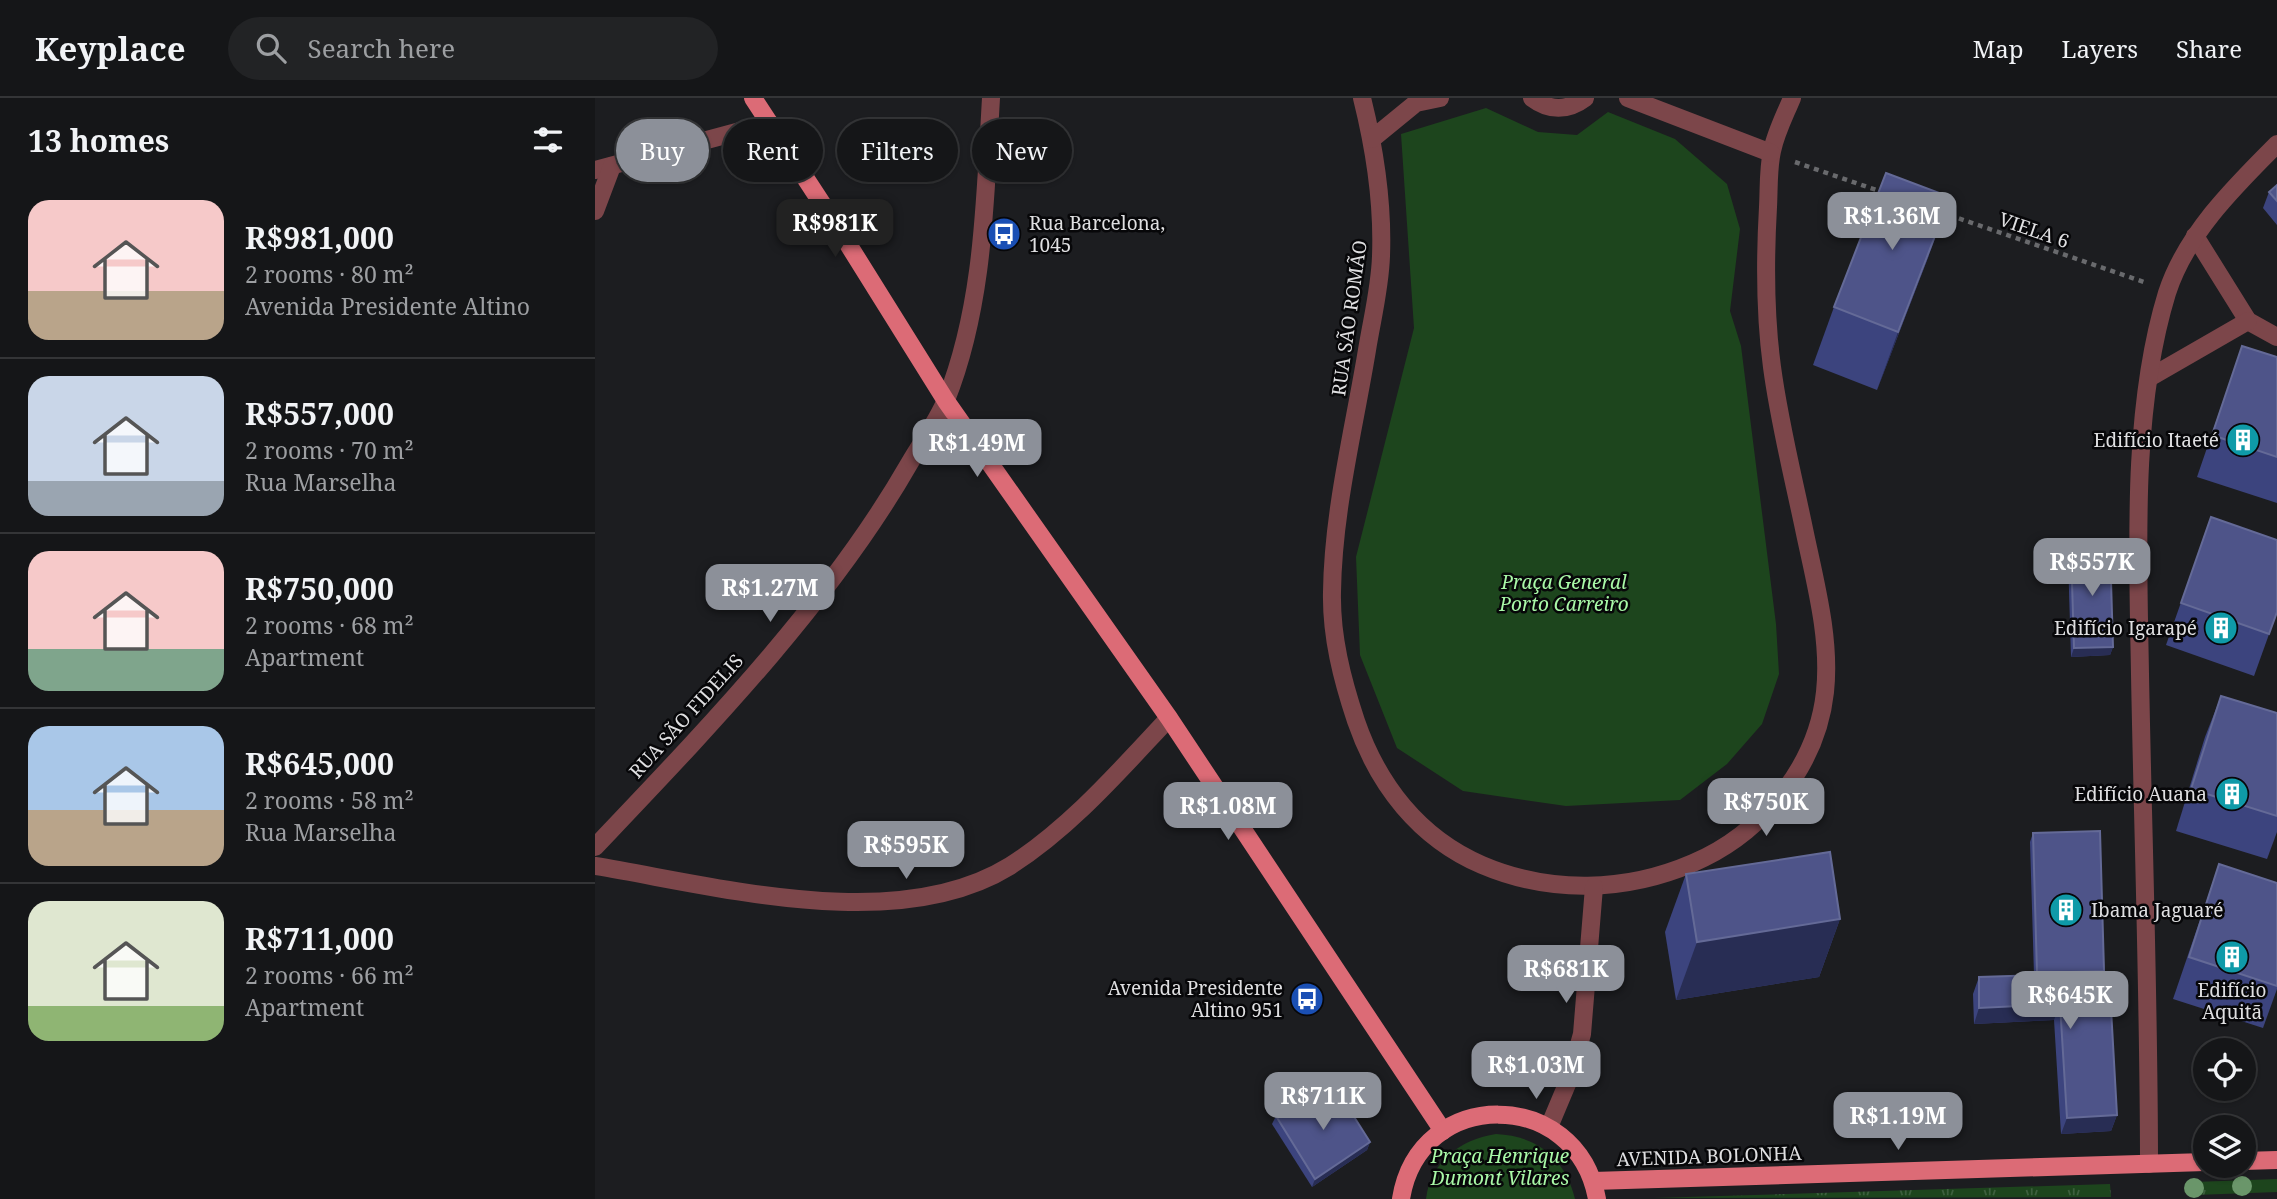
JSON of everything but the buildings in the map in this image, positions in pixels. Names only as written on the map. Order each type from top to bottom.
[{"type":"main road","points":[[753,98],[767,119]]},
{"type":"main road","points":[[807,182],[946,401],[1169,718],[1443,1131]]},
{"type":"main road","points":[[1401,1199],[1408,1172],[1417,1156],[1443,1131],[1468,1119],[1495,1114],[1523,1117],[1549,1127],[1576,1149],[1593,1181],[1597,1199]]},
{"type":"main road","points":[[2256,1161],[2277,1160]]},
{"type":"main road","name":"AVENIDA BOLONHA","points":[[1593,1181],[2193,1162]]},
{"type":"street","name":"RUA SÃO FIDELIS","points":[[595,847],[703,730],[841,569],[888,501],[946,401],[966,334],[976,281],[985,212],[991,98]]},
{"type":"street","name":"RUA SÃO ROMÃO","points":[[1362,98],[1379,186],[1381,261],[1335,545],[1332,593],[1341,670],[1375,765],[1398,801],[1422,829],[1451,849],[1484,866],[1555,885],[1594,887]]},
{"type":"street","points":[[1372,139],[1416,103],[1440,98]]},
{"type":"street","points":[[1532,98],[1552,108],[1573,106],[1585,98]]},
{"type":"street","points":[[1628,98],[1771,153]]},
{"type":"street","points":[[1549,1127],[1570,1077],[1582,1034],[1594,887],[1655,877],[1716,853],[1739,836],[1760,819],[1795,775],[1821,714],[1825,689],[1823,632],[1772,364],[1766,240],[1771,153],[1792,98]]},
{"type":"street","points":[[595,211],[603,168],[723,136]]},
{"type":"street","points":[[2149,1164],[2138,547],[2143,425],[2149,378],[2168,290],[2195,236],[2244,177],[2277,144]]},
{"type":"street","points":[[2195,236],[2248,321],[2277,337]]},
{"type":"street","points":[[2149,378],[2248,321]]},
{"type":"street","points":[[595,866],[816,901],[904,901],[940,893],[1010,866],[1086,806],[1169,718]]},
{"type":"path","points":[[1771,153],[1895,197]]},
{"type":"path","name":"VIELA 6","points":[[1933,210],[2168,290]]},
{"type":"green space","name":"Praça General Porto Carreiro","points":[[1486,108],[1538,132],[1577,135],[1608,112],[1675,139],[1727,184],[1740,229],[1730,311],[1741,346],[1776,624],[1779,674],[1762,724],[1727,764],[1680,800],[1566,806],[1463,791],[1397,748],[1360,655],[1356,557],[1414,328],[1401,134]]},
{"type":"green space","name":"Praça Henrique Dumont Vilares","points":[[1496,1134],[1524,1139],[1547,1152],[1564,1172],[1575,1199],[1426,1199],[1434,1174],[1449,1154],[1471,1141]]},
{"type":"green space","points":[[2277,1179],[2277,1192],[2195,1195],[2194,1182]]},
{"type":"green space","points":[[2110,1184],[2111,1197],[1654,1198]]},
{"type":"place","name":"Rua Barcelona, 1045","points":[[1004,234]]},
{"type":"place","name":"Edifício Itaeté","points":[[2243,440]]},
{"type":"place","name":"Edifício Igarapé","points":[[2221,628]]},
{"type":"place","name":"Edifício Auana","points":[[2232,794]]},
{"type":"place","name":"Ibama Jaguaré","points":[[2066,910]]},
{"type":"place","name":"Edifício Aquitã","points":[[2232,957]]},
{"type":"place","name":"Avenida Presidente Altino 951","points":[[1307,999]]}]
